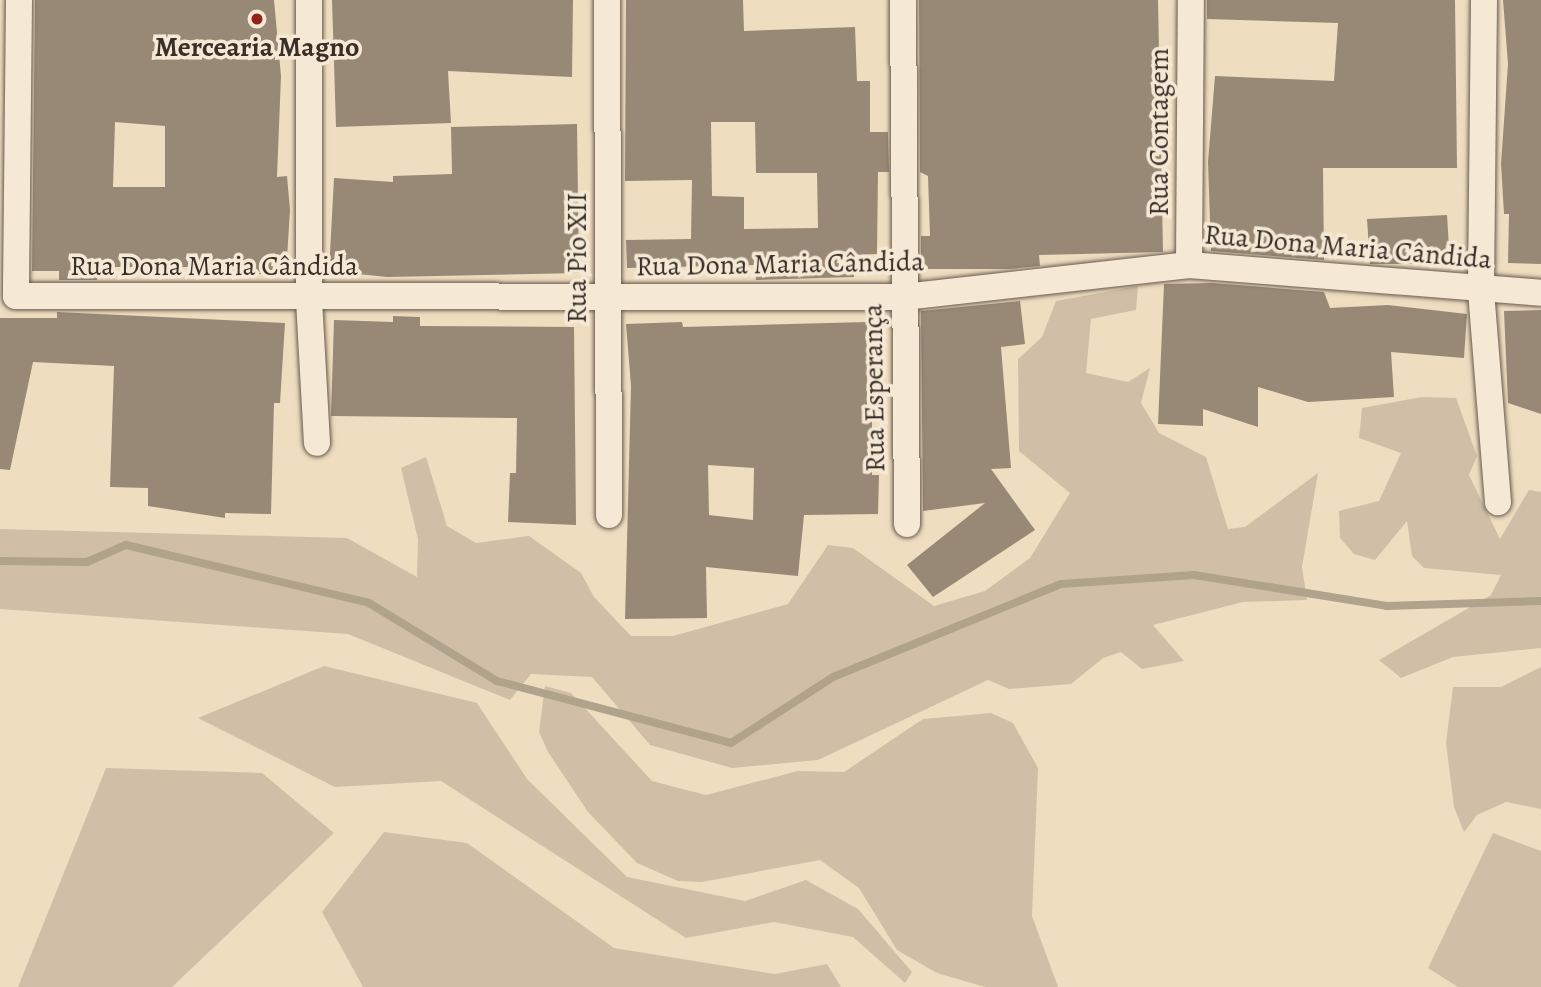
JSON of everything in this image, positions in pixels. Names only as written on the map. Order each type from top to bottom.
[{"type":"street","name":"Rua Dona Maria Cândida","points":[[19,0],[16,296],[309,300],[904,297],[1189,265],[1481,291],[1541,293]]},
{"type":"street","points":[[309,0],[309,300],[317,443]]},
{"type":"street","name":"Rua Pio XII","points":[[607,0],[609,515]]},
{"type":"street","name":"Rua Esperança","points":[[903,0],[906,524]]},
{"type":"street","name":"Rua Contagem","points":[[1189,265],[1191,0]]},
{"type":"street","points":[[1484,0],[1481,291],[1498,502]]},
{"type":"shaded area","points":[[1138,286],[1136,310],[1091,319],[1086,373],[1128,382],[1150,368],[1141,403],[1159,433],[1206,457],[1228,529],[1245,527],[1318,473],[1302,567],[1307,600],[1243,602],[1153,625],[1184,661],[1142,669],[1121,652],[1103,658],[1071,684],[1009,689],[988,680],[818,760],[732,768],[650,745],[592,677],[531,674],[510,700],[348,634],[0,609],[0,529],[347,538],[417,577],[418,539],[401,468],[426,457],[447,526],[476,543],[529,536],[581,573],[594,597],[631,636],[673,636],[788,604],[828,545],[853,548],[934,606],[985,591],[1030,558],[1070,493],[1019,451],[1018,359],[1042,337],[1056,301]]},
{"type":"shaded area","points":[[1422,397],[1456,398],[1477,456],[1469,475],[1500,539],[1529,490],[1541,492],[1541,648],[1453,657],[1401,678],[1379,660],[1491,595],[1501,575],[1424,568],[1412,556],[1407,521],[1375,560],[1354,554],[1340,538],[1339,511],[1379,501],[1401,453],[1359,438],[1362,408]]},
{"type":"shaded area","points":[[324,666],[477,703],[527,779],[627,877],[745,901],[806,880],[858,909],[912,972],[905,983],[853,937],[774,922],[686,938],[441,781],[335,787],[198,718]]},
{"type":"shaded area","points":[[1541,667],[1541,809],[1506,802],[1477,815],[1464,832],[1454,807],[1446,743],[1453,687],[1501,687]]},
{"type":"shaded area","points":[[545,686],[571,693],[652,781],[706,795],[798,771],[844,772],[923,719],[991,713],[1013,723],[1038,768],[1032,916],[1058,987],[985,987],[937,973],[897,950],[859,888],[820,860],[702,882],[678,881],[637,863],[588,812],[548,752],[539,732]]},
{"type":"shaded area","points":[[106,768],[262,773],[334,833],[172,987],[18,987]]},
{"type":"shaded area","points":[[384,832],[467,843],[614,948],[775,974],[827,964],[841,987],[363,987],[322,912]]},
{"type":"shaded area","points":[[1493,833],[1541,851],[1541,987],[1458,987],[1428,968]]},
{"type":"building","points":[[35,0],[274,0],[281,76],[277,177],[287,176],[290,210],[286,274],[225,274],[225,267],[97,267],[97,280],[59,280],[59,271],[32,271]],"holes":[[[115,122],[165,126],[165,187],[113,187]]]},
{"type":"building","points":[[332,0],[573,0],[572,77],[448,71],[451,123],[336,127]]},
{"type":"building","points":[[626,0],[743,0],[744,31],[855,27],[857,81],[870,81],[870,132],[888,132],[889,172],[878,172],[877,254],[853,255],[854,277],[756,280],[755,265],[627,268],[626,240],[691,239],[692,180],[625,181]],"holes":[[[711,122],[755,122],[756,173],[817,173],[818,228],[744,229],[744,197],[712,196]]]},
{"type":"building","points":[[919,0],[1158,0],[1163,252],[1039,255],[1040,266],[1009,269],[921,269],[921,236],[930,236],[928,176],[920,172]]},
{"type":"building","points":[[1207,0],[1455,0],[1457,168],[1323,168],[1324,260],[1211,251],[1208,162],[1215,76],[1334,81],[1338,23],[1207,19]]},
{"type":"building","points":[[1503,0],[1541,0],[1541,264],[1508,263],[1509,214],[1504,214],[1501,164],[1508,64]]},
{"type":"building","points":[[577,124],[579,273],[387,277],[329,271],[334,178],[393,182],[393,176],[452,174],[451,127]]},
{"type":"building","points":[[1447,215],[1450,264],[1370,264],[1367,219]]},
{"type":"building","points":[[1212,283],[1324,292],[1330,308],[1388,305],[1467,314],[1464,358],[1391,352],[1394,397],[1308,402],[1258,387],[1258,427],[1203,409],[1203,426],[1158,424],[1164,284]]},
{"type":"building","points":[[1020,301],[1025,344],[1001,347],[1011,468],[991,469],[1035,530],[933,597],[907,565],[985,503],[923,511],[921,311]]},
{"type":"building","points":[[1541,310],[1541,414],[1508,403],[1504,311]]},
{"type":"building","points":[[57,312],[285,323],[280,403],[274,403],[271,514],[225,513],[225,518],[148,506],[148,488],[110,487],[114,366],[33,362],[10,470],[0,469],[0,318],[57,318]]},
{"type":"building","points":[[393,316],[420,317],[420,326],[574,327],[576,525],[508,522],[510,473],[516,473],[517,418],[331,416],[334,320],[393,322]]},
{"type":"building","points":[[682,322],[683,327],[867,322],[867,419],[872,419],[872,475],[879,475],[878,514],[804,515],[798,576],[706,567],[707,618],[625,619],[631,386],[626,324]],"holes":[[[708,465],[754,468],[753,520],[709,515]]]},
{"type":"waterway","points":[[0,561],[87,562],[126,545],[369,603],[497,681],[731,743],[833,677],[1061,584],[1194,575],[1387,606],[1541,601]]},
{"type":"place","name":"Mercearia Magno","points":[[257,19]]}]
